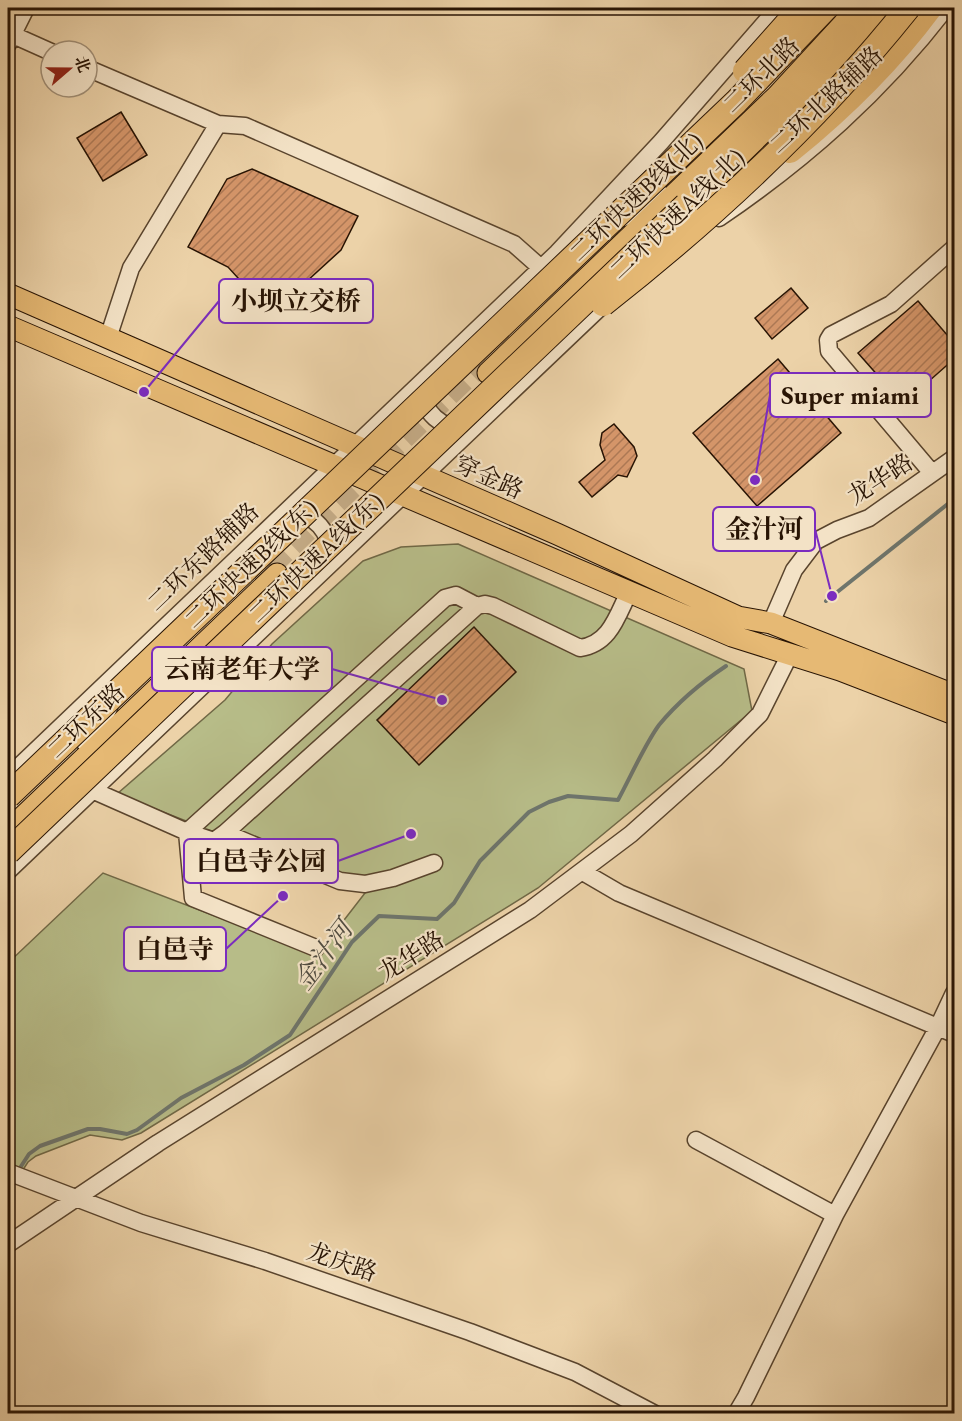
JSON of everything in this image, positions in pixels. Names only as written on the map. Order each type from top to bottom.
[{"type":"highway","points":[[549,270],[762,52],[801,8]]},
{"type":"highway","name":"二环快速B线(北)","points":[[437,377],[549,270],[736,102],[826,8]]},
{"type":"highway","name":"二环快速A线(北)","points":[[473,417],[788,107],[878,8]]},
{"type":"highway","points":[[702,222],[828,99],[908,8]]},
{"type":"highway","points":[[473,417],[851,99],[885,63],[930,8]]},
{"type":"highway","name":"二环快速B线(东)","points":[[8,796],[437,377]]},
{"type":"highway","name":"二环快速A线(东)","points":[[8,852],[473,417]]},
{"type":"main road","name":"二环北路","points":[[664,198],[846,8]]},
{"type":"main road","name":"二环北路","points":[[485,369],[664,198],[777,96],[858,8]]},
{"type":"main road","name":"穿金路","points":[[8,294],[738,617],[771,623],[954,695]]},
{"type":"main road","points":[[8,326],[732,636],[840,670],[954,714]]},
{"type":"main road","name":"二环东路","points":[[8,817],[89,746],[273,571]]},
{"type":"main road","name":"二环东路","points":[[8,831],[89,746]]},
{"type":"street","points":[[26,8],[10,40],[39,48]]},
{"type":"street","points":[[549,270],[778,8]]},
{"type":"street","name":"二环北路辅路","points":[[473,417],[632,281],[749,198],[813,149],[869,98],[946,8]]},
{"type":"street","points":[[99,73],[218,124],[245,126],[514,244],[549,270]]},
{"type":"street","points":[[108,338],[131,268],[218,124]]},
{"type":"street","points":[[549,270],[577,241],[664,198]]},
{"type":"street","points":[[587,319],[617,282],[656,217],[664,198]]},
{"type":"street","points":[[932,474],[829,351],[828,340],[831,335],[891,304],[954,248]]},
{"type":"street","points":[[437,377],[427,378],[423,391],[425,404],[432,415],[442,423],[455,428],[467,428],[473,417]]},
{"type":"street","name":"二环东路辅路","points":[[8,777],[355,446],[437,377]]},
{"type":"street","points":[[8,871],[423,476],[473,417]]},
{"type":"street","name":"龙华路","points":[[771,623],[794,570],[816,541],[869,518],[954,458]]},
{"type":"street","points":[[274,522],[294,514],[307,516],[318,524],[326,534],[330,547],[329,560],[321,573]]},
{"type":"street","points":[[92,790],[187,832],[214,841],[225,834],[477,606],[485,604],[493,606],[580,648],[591,646],[605,638],[629,592]]},
{"type":"street","points":[[187,832],[445,598],[456,595],[477,606]]},
{"type":"street","points":[[89,746],[135,662],[164,628]]},
{"type":"street","name":"龙华路","points":[[8,1244],[158,1143],[530,910],[583,872],[631,834],[715,759],[760,714],[790,654]]},
{"type":"street","points":[[89,746],[171,708],[210,678]]},
{"type":"street","points":[[187,832],[193,897],[316,948]]},
{"type":"street","points":[[225,834],[340,881],[365,884],[393,878],[434,863]]},
{"type":"street","points":[[583,872],[619,893],[954,1034]]},
{"type":"street","points":[[736,1413],[836,1215],[938,1027],[954,993]]},
{"type":"street","points":[[696,1140],[836,1215]]},
{"type":"street","name":"龙庆路","points":[[14,1175],[141,1223],[265,1261],[481,1336],[575,1372],[655,1413]]},
{"type":"green space","points":[[458,544],[744,669],[752,711],[538,888],[141,1133],[122,1140],[90,1135],[36,1156],[28,1162],[8,1193],[8,963],[103,873],[317,955],[365,893],[117,794],[225,700],[272,644],[363,561],[401,547]]},
{"type":"building","points":[[121,112],[147,155],[103,181],[77,138]]},
{"type":"building","points":[[252,169],[358,216],[341,250],[271,314],[228,267],[188,247],[227,179]]},
{"type":"building","points":[[791,288],[808,308],[772,339],[755,318]]},
{"type":"building","points":[[918,301],[954,343],[954,359],[903,404],[858,353]]},
{"type":"building","points":[[778,359],[841,433],[757,506],[693,433]]},
{"type":"building","points":[[614,424],[634,447],[637,456],[627,477],[618,475],[592,497],[579,482],[605,460],[600,445],[602,433]]},
{"type":"building","points":[[474,627],[516,672],[419,765],[377,720]]},
{"type":"waterway","name":"金汁河","points":[[826,601],[954,499]]},
{"type":"waterway","name":"金汁河","points":[[18,1171],[29,1154],[40,1146],[88,1129],[127,1134],[137,1130],[181,1098],[244,1065],[290,1035],[352,942],[379,916],[437,919],[454,903],[480,861],[529,812],[549,802],[568,796],[618,800],[659,725],[691,693],[726,666]]},
{"type":"waterway","name":"金汁河","points":[[8,1193],[15,1178]]},
{"type":"tunnel","points":[[270,567],[481,365]]},
{"type":"place","name":"小坝立交桥","points":[[144,392]]},
{"type":"place","name":"Super miami","points":[[755,480]]},
{"type":"place","name":"金汁河","points":[[832,596]]},
{"type":"place","name":"云南老年大学","points":[[442,700]]},
{"type":"place","name":"白邑寺公园","points":[[411,834]]},
{"type":"place","name":"白邑寺","points":[[283,896]]}]
